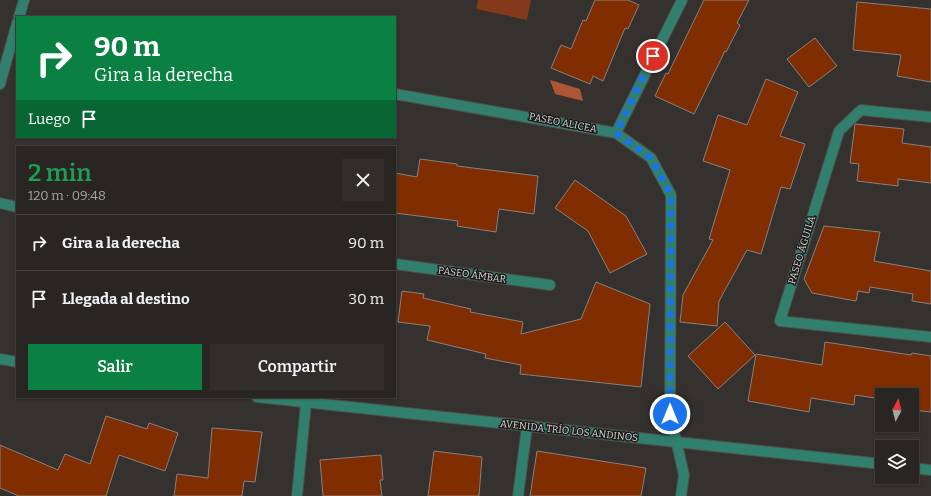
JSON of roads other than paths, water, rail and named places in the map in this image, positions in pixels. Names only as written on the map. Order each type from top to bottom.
[{"type":"street","points":[[19,16],[24,0]]},
{"type":"street","points":[[616,133],[682,0]]},
{"type":"street","points":[[0,84],[15,36]]},
{"type":"street","name":"PASEO ALICEA","points":[[396,94],[616,133],[651,158],[671,195],[670,414],[684,475],[681,496]]},
{"type":"street","name":"PASEO ÁGUILA","points":[[931,117],[861,110],[839,131],[780,321],[931,337]]},
{"type":"street","points":[[0,203],[16,207]]},
{"type":"street","name":"PASEO ÁMBAR","points":[[396,264],[550,285]]},
{"type":"street","points":[[0,359],[16,362]]},
{"type":"street","name":"AVENIDA TRÍO LOS ANDINOS","points":[[265,398],[875,463]]},
{"type":"street","points":[[297,496],[306,403]]},
{"type":"street","points":[[518,496],[527,427]]},
{"type":"street","points":[[919,469],[931,470]]}]
